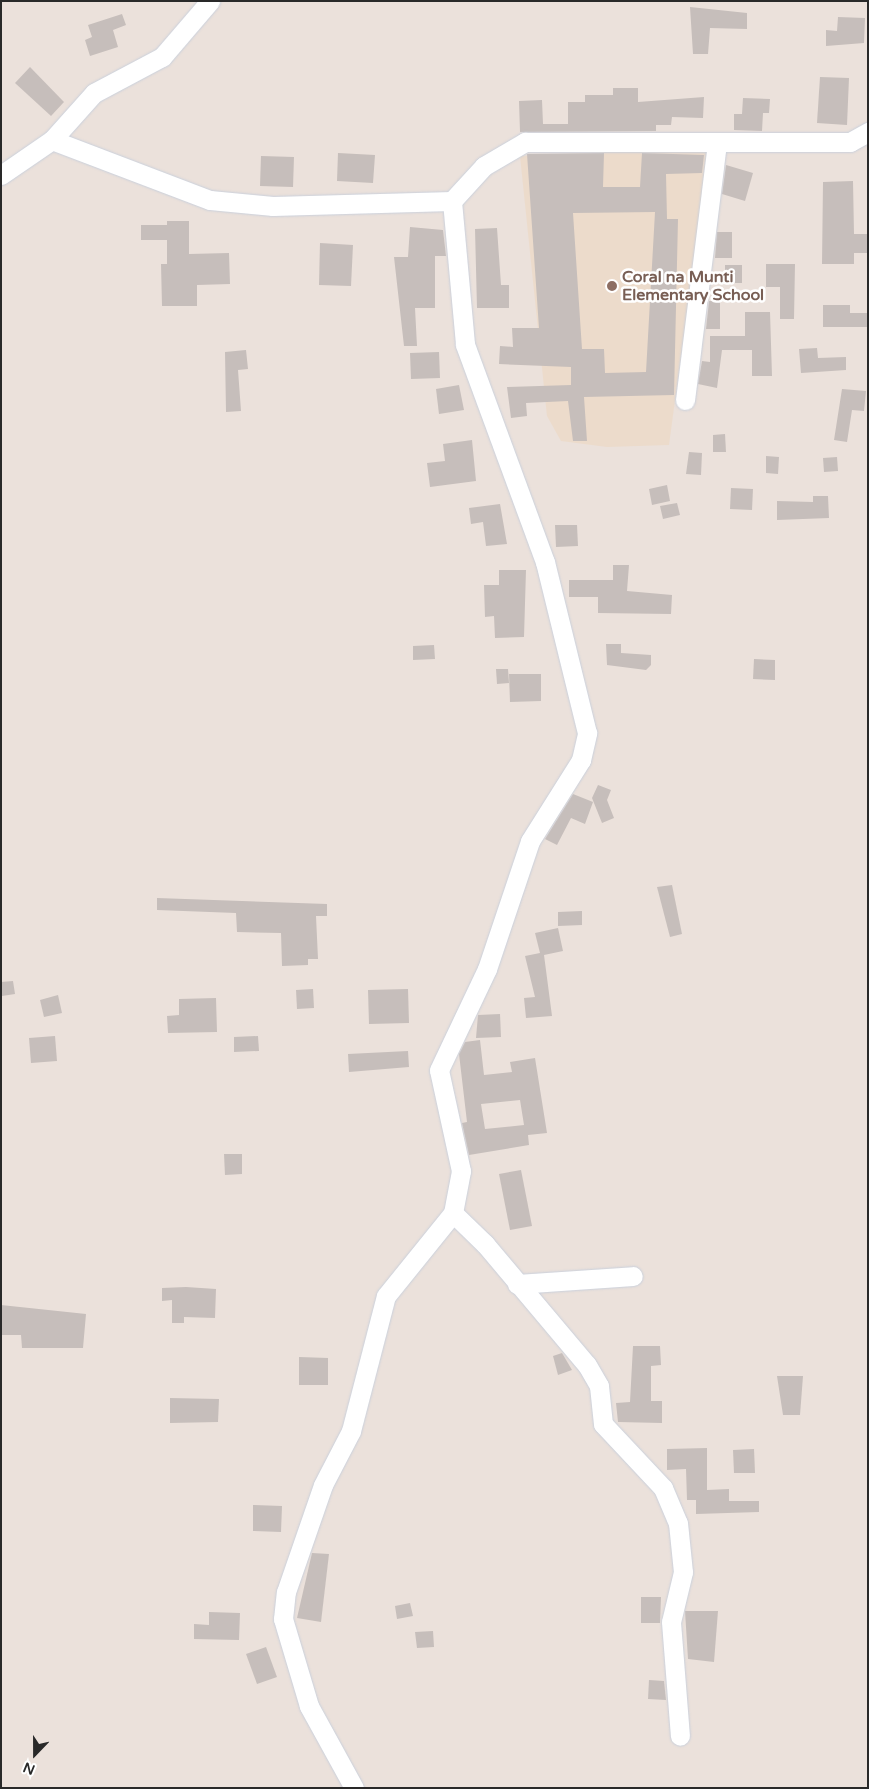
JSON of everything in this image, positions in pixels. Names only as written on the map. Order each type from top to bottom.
[{"type":"street","points":[[1,175],[52,140],[94,93],[162,57],[210,1]]},
{"type":"street","points":[[354,1788],[309,1706],[283,1619],[286,1592],[324,1485],[351,1431],[386,1296],[453,1213],[461,1172],[439,1070],[487,969],[530,841],[581,760],[586,732],[545,562],[465,344],[452,202],[484,166],[525,142],[850,142],[868,132]]},
{"type":"street","points":[[52,140],[210,200],[273,206],[452,202]]},
{"type":"street","points":[[685,400],[717,143]]},
{"type":"street","points":[[453,1213],[485,1244],[587,1365],[599,1386],[604,1424],[663,1488],[678,1523],[683,1572],[671,1622],[680,1736]]},
{"type":"street","points":[[517,1284],[632,1276]]},
{"type":"shaded area","name":"Coral na Munti Elementary School","points":[[709,147],[669,445],[607,447],[561,441],[547,416],[520,156]]},
{"type":"building","points":[[690,7],[747,13],[747,29],[710,28],[708,54],[693,54]]},
{"type":"building","points":[[122,14],[126,25],[113,30],[118,47],[90,56],[85,40],[92,37],[88,25]]},
{"type":"building","points":[[838,17],[865,18],[864,43],[826,46],[826,30],[837,31]]},
{"type":"building","points":[[30,67],[64,102],[51,116],[15,83]]},
{"type":"building","points":[[820,77],[849,78],[847,125],[817,123]]},
{"type":"building","points":[[613,88],[638,88],[638,102],[704,97],[703,118],[672,117],[671,125],[656,125],[656,131],[520,132],[519,101],[542,100],[543,124],[568,124],[568,102],[585,102],[585,95],[613,95]]},
{"type":"building","points":[[743,98],[770,99],[769,113],[763,113],[762,131],[734,130],[734,114],[742,114]]},
{"type":"building","points":[[338,153],[375,155],[373,183],[337,181]]},
{"type":"building","points":[[604,153],[603,187],[640,187],[642,153],[704,155],[702,173],[666,174],[667,219],[678,219],[674,395],[584,397],[587,441],[573,441],[568,401],[526,403],[527,416],[511,418],[507,387],[571,385],[571,367],[499,364],[500,346],[513,347],[512,328],[539,328],[527,154]],"holes":[[[655,212],[646,372],[605,373],[604,349],[582,349],[573,213]]]},
{"type":"building","points":[[261,156],[294,157],[293,187],[260,186]]},
{"type":"building","points":[[726,165],[753,173],[745,201],[722,194]]},
{"type":"building","points":[[853,181],[854,234],[868,234],[868,253],[854,253],[854,264],[822,264],[823,182]]},
{"type":"building","points":[[167,221],[189,221],[189,254],[229,253],[230,284],[197,285],[197,306],[162,306],[161,264],[167,264],[167,240],[141,240],[141,225],[167,225]]},
{"type":"building","points":[[410,227],[443,230],[446,256],[435,256],[435,308],[415,308],[417,346],[404,346],[394,257],[408,257]]},
{"type":"building","points":[[497,228],[501,285],[509,285],[509,308],[477,308],[475,229]]},
{"type":"building","points":[[717,232],[732,232],[732,258],[715,258]]},
{"type":"building","points":[[320,243],[353,245],[351,286],[319,285]]},
{"type":"building","points":[[766,264],[795,264],[794,319],[780,319],[780,287],[766,287]]},
{"type":"building","points":[[725,265],[742,265],[742,283],[725,283]]},
{"type":"building","points":[[709,301],[720,301],[720,329],[706,329]]},
{"type":"building","points":[[823,305],[850,305],[850,313],[868,313],[868,327],[823,327]]},
{"type":"building","points":[[745,312],[770,312],[772,376],[752,376],[752,350],[722,350],[717,388],[698,384],[702,361],[710,362],[710,336],[745,336]]},
{"type":"building","points":[[817,348],[818,358],[846,357],[846,370],[801,373],[799,349]]},
{"type":"building","points":[[246,350],[248,369],[238,370],[241,411],[226,412],[225,352]]},
{"type":"building","points":[[439,352],[440,378],[411,379],[410,353]]},
{"type":"building","points":[[459,385],[464,410],[439,414],[436,389]]},
{"type":"building","points":[[842,389],[866,391],[864,411],[852,410],[847,442],[834,440]]},
{"type":"building","points":[[725,434],[726,452],[713,452],[713,435]]},
{"type":"building","points":[[472,440],[476,481],[430,487],[427,463],[445,461],[443,444]]},
{"type":"building","points":[[689,452],[702,453],[701,475],[686,474]]},
{"type":"building","points":[[766,456],[779,457],[778,474],[766,473]]},
{"type":"building","points":[[837,457],[838,471],[824,472],[823,458]]},
{"type":"building","points":[[667,485],[670,501],[652,505],[649,489]]},
{"type":"building","points":[[731,488],[753,489],[752,510],[730,509]]},
{"type":"building","points":[[813,496],[828,496],[829,518],[777,520],[777,501],[813,502]]},
{"type":"building","points":[[677,503],[680,515],[663,519],[660,506]]},
{"type":"building","points":[[500,504],[507,544],[486,546],[483,522],[471,524],[469,508]]},
{"type":"building","points":[[555,525],[577,525],[578,546],[556,547]]},
{"type":"building","points":[[613,565],[629,565],[627,591],[672,595],[671,614],[598,613],[598,597],[569,597],[569,580],[613,580]]},
{"type":"building","points":[[499,570],[526,570],[524,637],[495,638],[494,616],[485,617],[484,585],[499,585]]},
{"type":"building","points":[[606,644],[621,644],[621,653],[651,655],[651,665],[646,670],[607,665]]},
{"type":"building","points":[[434,645],[435,659],[413,660],[413,646]]},
{"type":"building","points":[[754,659],[775,660],[775,680],[753,679]]},
{"type":"building","points":[[496,669],[508,669],[509,683],[497,684]]},
{"type":"building","points":[[509,674],[541,674],[541,701],[510,702]]},
{"type":"building","points":[[598,785],[611,790],[607,800],[614,818],[602,823],[592,798]]},
{"type":"building","points":[[573,794],[593,802],[585,824],[571,818],[557,845],[545,839]]},
{"type":"building","points":[[672,885],[682,934],[670,937],[657,887]]},
{"type":"building","points":[[157,898],[327,904],[327,916],[316,916],[318,959],[308,959],[308,965],[282,966],[281,933],[237,932],[236,913],[157,910]]},
{"type":"building","points":[[582,911],[582,925],[558,926],[558,912]]},
{"type":"building","points":[[558,928],[563,951],[544,955],[552,1016],[526,1018],[524,998],[535,997],[525,956],[540,953],[535,933]]},
{"type":"building","points":[[13,981],[15,994],[2,996],[1,982]]},
{"type":"building","points":[[313,989],[314,1008],[297,1009],[296,990]]},
{"type":"building","points":[[408,989],[409,1023],[369,1024],[368,990]]},
{"type":"building","points":[[58,995],[62,1013],[44,1017],[40,1000]]},
{"type":"building","points":[[216,998],[217,1032],[168,1033],[167,1016],[179,1015],[179,999]]},
{"type":"building","points":[[500,1014],[501,1037],[476,1038],[478,1015]]},
{"type":"building","points":[[55,1036],[57,1061],[31,1063],[29,1038]]},
{"type":"building","points":[[258,1036],[259,1051],[234,1052],[234,1037]]},
{"type":"building","points":[[480,1040],[484,1075],[512,1072],[510,1062],[535,1058],[547,1133],[528,1135],[529,1145],[469,1155],[462,1123],[467,1122],[459,1054],[465,1042]],"holes":[[[520,1100],[524,1125],[485,1129],[481,1104]]]},
{"type":"building","points":[[408,1051],[409,1067],[349,1072],[348,1054]]},
{"type":"building","points":[[224,1154],[242,1154],[242,1174],[225,1175]]},
{"type":"building","points":[[521,1170],[532,1226],[510,1230],[499,1174]]},
{"type":"building","points":[[162,1288],[216,1289],[215,1318],[184,1317],[184,1323],[172,1323],[172,1300],[162,1301]]},
{"type":"building","points":[[1,1305],[86,1314],[83,1348],[22,1348],[21,1335],[1,1335]]},
{"type":"building","points":[[633,1346],[660,1346],[661,1365],[651,1366],[651,1401],[662,1401],[662,1423],[618,1422],[616,1403],[630,1402]]},
{"type":"building","points":[[562,1353],[572,1370],[558,1375],[553,1356]]},
{"type":"building","points":[[299,1357],[328,1358],[328,1385],[299,1385]]},
{"type":"building","points":[[777,1376],[803,1376],[800,1415],[783,1415]]},
{"type":"building","points":[[170,1398],[219,1399],[218,1422],[170,1423]]},
{"type":"building","points":[[707,1448],[707,1490],[729,1489],[729,1501],[759,1501],[759,1512],[696,1514],[696,1500],[687,1500],[686,1469],[667,1470],[667,1449]]},
{"type":"building","points":[[754,1449],[755,1473],[734,1473],[733,1450]]},
{"type":"building","points":[[253,1505],[282,1506],[281,1532],[253,1531]]},
{"type":"building","points":[[312,1553],[329,1554],[321,1622],[297,1618]]},
{"type":"building","points":[[641,1597],[661,1597],[660,1623],[641,1623]]},
{"type":"building","points":[[410,1603],[413,1616],[397,1619],[395,1606]]},
{"type":"building","points":[[685,1611],[718,1611],[714,1662],[688,1659]]},
{"type":"building","points":[[209,1612],[240,1613],[239,1640],[194,1639],[194,1624],[209,1625]]},
{"type":"building","points":[[433,1631],[434,1647],[417,1648],[415,1632]]},
{"type":"building","points":[[266,1647],[277,1677],[257,1684],[246,1654]]},
{"type":"building","points":[[649,1680],[664,1681],[666,1700],[648,1699]]},
{"type":"place","name":"Coral na Munti Elementary School","points":[[612,286]]}]
